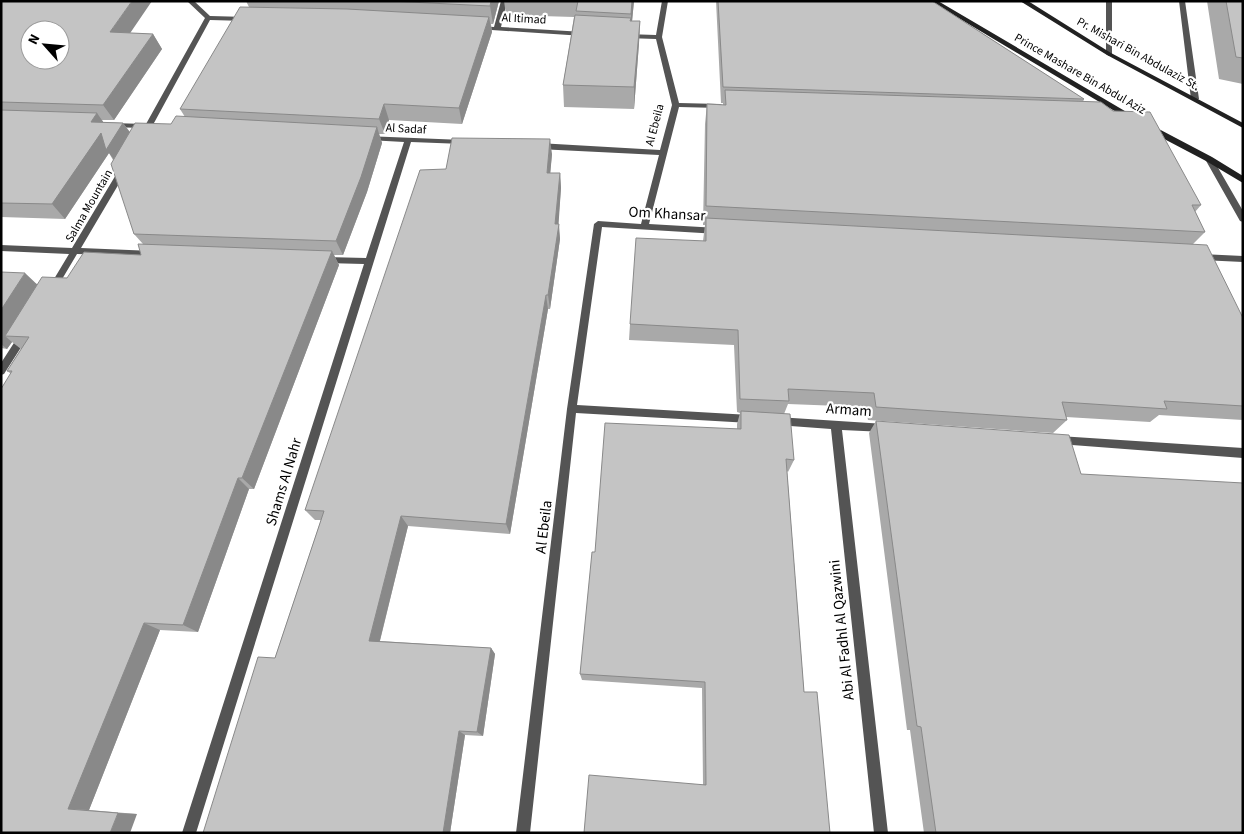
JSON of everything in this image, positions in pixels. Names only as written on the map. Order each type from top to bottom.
[{"type":"street","points":[[190,1],[208,18],[256,20]]},
{"type":"street","points":[[497,29],[504,1]]},
{"type":"street","name":"Al Ebeila","points":[[644,227],[676,105],[659,37],[665,1]]},
{"type":"street","name":"Prince Mashare Bin Abdul Aziz","points":[[933,1],[1135,120],[1115,119]]},
{"type":"street","name":"Pr. Mishari Bin Abdulaziz St.","points":[[1023,1],[1109,54],[1196,98],[1243,126]]},
{"type":"street","points":[[1109,1],[1109,54]]},
{"type":"street","points":[[1182,1],[1196,98]]},
{"type":"street","points":[[139,143],[208,18]]},
{"type":"street","name":"Al Itimad","points":[[467,27],[592,34]]},
{"type":"street","points":[[621,35],[659,37]]},
{"type":"street","points":[[676,105],[726,106]]},
{"type":"street","points":[[100,124],[159,127]]},
{"type":"street","name":"Prince Mashare Bin Abdul Aziz","points":[[1144,124],[1209,159],[1243,180]]},
{"type":"street","name":"Al Sadaf","points":[[358,137],[467,142]]},
{"type":"street","name":"Shams Al Nahr","points":[[189,833],[408,140]]},
{"type":"street","points":[[527,145],[662,153]]},
{"type":"street","name":"Salma Mountain","points":[[46,299],[129,159]]},
{"type":"street","points":[[1209,159],[1243,219]]},
{"type":"street","name":"Al Ebeila","points":[[523,833],[572,409],[598,224]]},
{"type":"street","name":"Om Khansar","points":[[598,224],[724,231]]},
{"type":"street","points":[[1,248],[164,254]]},
{"type":"street","points":[[1193,256],[1243,259]]},
{"type":"street","points":[[320,260],[369,262]]},
{"type":"street","points":[[1,371],[26,331]]},
{"type":"street","name":"Armam","points":[[572,409],[895,428]]},
{"type":"street","name":"Abi Al Fadhl Al Qazwini","points":[[836,424],[881,833]]},
{"type":"street","points":[[1044,439],[1243,453]]},
{"type":"building","points":[[1,1],[132,1],[110,32],[153,34],[103,105],[1,102]]},
{"type":"building","points":[[389,1],[491,1],[490,6]]},
{"type":"building","points":[[578,1],[632,1],[631,14],[576,11]]},
{"type":"building","points":[[718,1],[932,1],[1084,99],[723,87]]},
{"type":"building","points":[[1226,1],[1243,1],[1243,58],[1236,57]]},
{"type":"building","points":[[240,7],[347,9],[489,17],[459,108],[384,104],[379,119],[180,109]]},
{"type":"building","points":[[575,15],[631,18],[630,21],[640,21],[634,87],[563,85]]},
{"type":"building","points":[[725,90],[1101,102],[1113,111],[1150,112],[1201,205],[1192,205],[1205,232],[706,206],[707,104],[726,105]]},
{"type":"building","points":[[1,110],[97,113],[91,122],[123,123],[106,150],[101,133],[52,204],[1,203]]},
{"type":"building","points":[[176,116],[377,127],[361,177],[336,241],[134,234],[111,164],[135,123],[171,124]]},
{"type":"building","points":[[452,138],[550,139],[547,173],[560,173],[555,224],[559,224],[548,295],[546,295],[506,524],[401,516],[369,641],[491,648],[477,732],[459,731],[443,833],[203,833],[258,657],[275,658],[324,511],[305,510],[420,170],[446,169]]},
{"type":"building","points":[[706,218],[1207,245],[1243,318],[1243,406],[1164,401],[1167,409],[1062,402],[1067,420],[876,407],[874,393],[788,389],[789,401],[740,399],[738,330],[630,324],[636,238],[706,241]]},
{"type":"building","points":[[138,244],[332,251],[242,478],[238,478],[183,625],[144,623],[68,809],[118,813],[110,833],[1,833],[1,389],[12,371],[7,371],[29,337],[5,336],[42,277],[67,278],[84,252],[141,255]]},
{"type":"building","points":[[1,272],[25,273],[1,310]]},
{"type":"building","points":[[741,411],[790,414],[794,460],[786,459],[804,692],[817,692],[830,833],[584,833],[589,775],[706,785],[705,682],[580,674],[592,552],[595,552],[605,423],[741,429]]},
{"type":"building","points":[[876,421],[1069,435],[1081,474],[1243,483],[1243,833],[936,833],[921,727],[917,726]]}]
